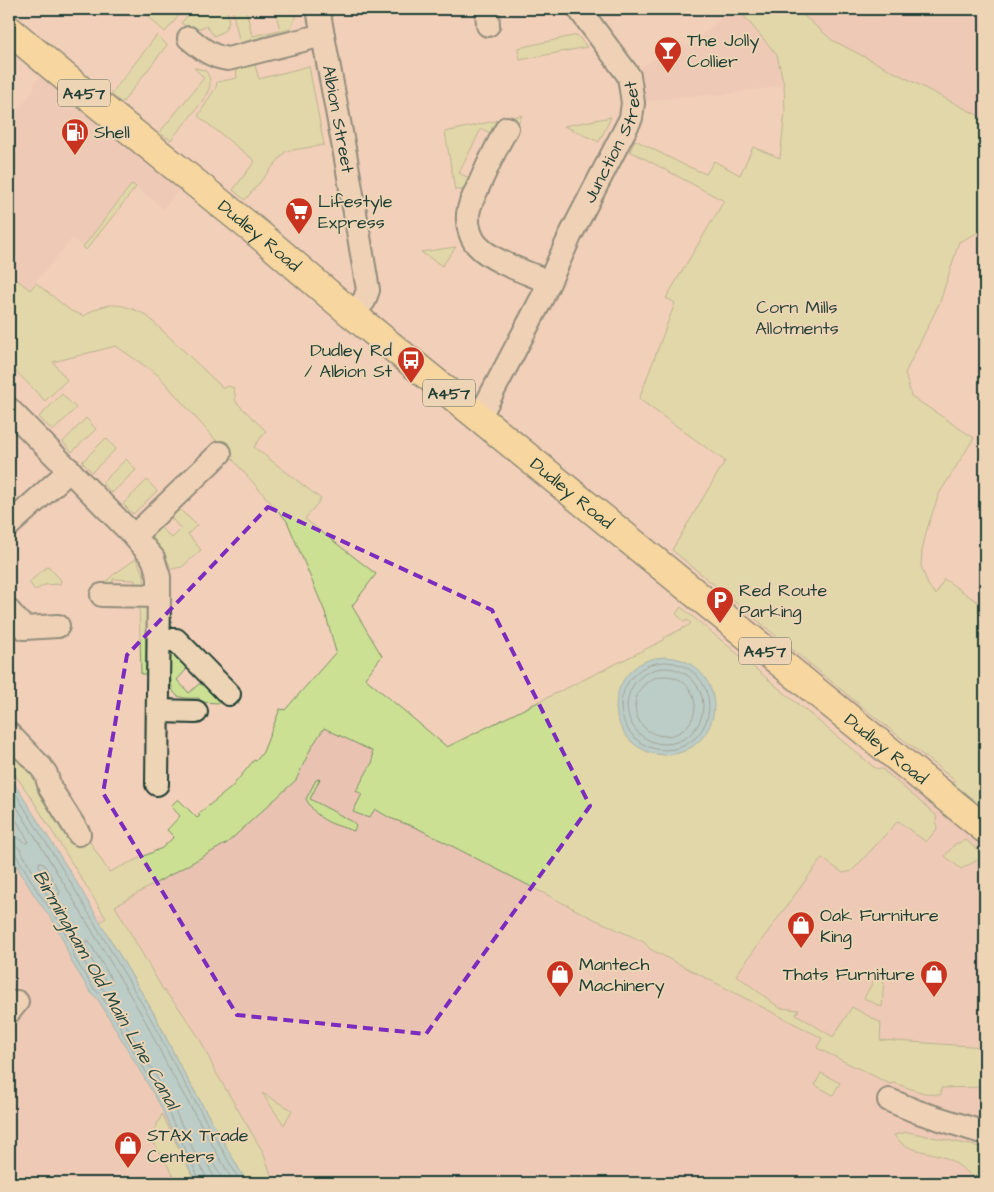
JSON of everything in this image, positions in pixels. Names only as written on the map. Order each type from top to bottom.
[{"type":"main road","name":"Dudley Road","points":[[9,30],[261,236],[352,314],[479,418],[985,829]]},
{"type":"street","name":"Albion Street","points":[[318,9],[348,168],[368,290],[364,301],[352,314]]},
{"type":"street","name":"Junction Street","points":[[479,418],[542,298],[631,118],[632,103],[629,76],[579,9]]},
{"type":"street","points":[[189,38],[209,54],[228,59],[322,35]]},
{"type":"street","points":[[507,128],[469,208],[468,222],[471,236],[477,245],[494,257],[549,282]]},
{"type":"street","points":[[9,408],[134,536],[153,558],[158,577],[159,596],[156,784]]},
{"type":"street","points":[[134,536],[220,453]]},
{"type":"street","points":[[9,526],[70,470]]},
{"type":"street","points":[[102,595],[159,596]]},
{"type":"street","points":[[9,611],[24,628],[58,626]]},
{"type":"street","points":[[159,640],[176,640],[230,694]]},
{"type":"street","points":[[158,711],[196,712]]},
{"type":"street","points":[[9,734],[46,774],[50,788],[80,834]]},
{"type":"street","points":[[889,1100],[918,1112],[985,1133]]},
{"type":"highlighted area","points":[[268,507],[492,610],[590,806],[426,1034],[237,1015],[103,793],[127,655]]},
{"type":"shaded area","points":[[734,9],[985,9],[985,229],[780,158],[785,112],[784,85],[730,94],[688,96],[633,103],[638,70],[680,40],[686,47]]},
{"type":"shaded area","points":[[50,65],[188,176],[164,209],[132,184],[83,247],[72,239],[10,312],[9,120],[33,91],[35,83]]},
{"type":"shaded area","points":[[351,687],[426,833],[590,917],[644,942],[650,949],[709,979],[815,851],[917,799],[882,769],[893,755],[985,829],[985,1183],[9,1183],[9,822],[74,928],[227,843]]},
{"type":"green space","points":[[140,9],[180,9],[182,12],[165,32]]},
{"type":"green space","points":[[194,9],[227,9],[229,22],[224,31],[214,36],[206,26],[196,29],[187,27],[181,23]]},
{"type":"green space","points":[[232,9],[246,9],[252,36],[280,30],[275,9],[300,9],[290,29],[240,43]]},
{"type":"green space","name":"Corn Mills Allotments","points":[[738,9],[796,9],[832,40],[985,119],[985,229],[959,242],[940,302],[905,373],[911,396],[974,438],[939,494],[927,529],[921,566],[928,585],[936,595],[944,579],[985,607],[985,812],[954,788],[954,780],[672,550],[725,461],[639,399],[675,303],[666,298],[724,201],[630,151],[635,140],[706,174],[714,161],[740,175],[753,147],[780,158],[785,112],[784,85],[777,55]]},
{"type":"green space","points":[[157,35],[167,45],[122,103],[111,94]]},
{"type":"green space","points":[[577,35],[587,47],[520,60],[518,48]]},
{"type":"green space","points":[[254,62],[259,79],[309,66],[324,145],[286,151],[245,200],[233,190],[255,161],[198,116],[216,87],[217,82],[237,78],[236,67]]},
{"type":"green space","points":[[194,68],[205,70],[207,73],[210,79],[208,91],[171,140],[159,133],[204,78]]},
{"type":"green space","points":[[522,115],[516,128],[493,134],[481,129],[459,173],[473,180],[468,190],[455,190],[445,132]]},
{"type":"green space","points":[[611,117],[599,142],[564,126]]},
{"type":"green space","points":[[132,184],[136,187],[86,250],[83,247]]},
{"type":"green space","points":[[456,247],[442,266],[421,252]]},
{"type":"green space","points":[[16,279],[30,290],[36,283],[71,311],[84,316],[107,305],[122,306],[146,315],[223,388],[228,386],[234,388],[236,402],[266,431],[254,447],[321,499],[305,519],[376,574],[352,606],[382,656],[365,678],[447,747],[664,640],[664,638],[691,623],[687,620],[685,622],[676,614],[681,607],[875,768],[882,769],[936,815],[937,829],[926,842],[898,821],[852,871],[843,873],[822,858],[736,975],[780,1008],[799,1010],[796,1014],[833,1037],[852,1007],[881,1023],[880,1040],[985,1047],[985,1087],[941,1088],[941,1095],[935,1095],[894,1083],[890,1084],[817,1048],[822,1038],[650,949],[644,942],[590,917],[417,828],[390,818],[375,809],[369,818],[353,812],[362,794],[356,791],[373,761],[372,751],[324,728],[311,748],[296,780],[227,843],[115,906],[162,988],[179,1008],[200,1039],[215,1071],[263,1152],[274,1183],[247,1183],[179,1064],[156,1017],[100,922],[106,918],[32,799],[9,766],[9,743],[85,834],[109,872],[162,848],[174,837],[167,830],[180,816],[171,806],[178,799],[197,818],[200,816],[198,814],[231,788],[263,752],[280,709],[285,710],[336,652],[325,612],[287,521],[158,375],[116,346],[53,362],[67,380],[45,401],[9,364],[9,287]]},
{"type":"green space","points":[[62,394],[76,408],[53,431],[39,417]]},
{"type":"green space","points":[[86,418],[96,429],[72,452],[63,442]]},
{"type":"green space","points":[[106,438],[116,449],[92,472],[82,462]]},
{"type":"green space","points":[[126,459],[136,470],[112,493],[102,483]]},
{"type":"green space","points":[[147,480],[157,491],[133,514],[123,504]]},
{"type":"green space","points":[[178,508],[197,525],[188,534],[201,550],[182,567],[171,569],[164,552],[149,533],[157,527],[161,528],[172,538],[181,529],[171,518],[171,515]]},
{"type":"green space","points":[[136,559],[144,575],[145,591],[135,591],[135,580],[113,579],[113,590],[97,590],[113,575]]},
{"type":"green space","points":[[48,566],[61,580],[60,584],[45,585],[35,590],[29,582]]},
{"type":"green space","points":[[139,600],[146,600],[146,674],[141,674]]},
{"type":"green space","points":[[171,650],[187,663],[186,670],[177,680],[189,693],[199,684],[205,684],[222,698],[239,702],[239,704],[200,702],[199,698],[178,696],[172,688],[171,682]]},
{"type":"green space","points":[[320,779],[310,799],[353,822],[356,825],[354,831],[326,821],[311,807],[306,799],[316,780]]},
{"type":"green space","points":[[966,840],[985,856],[961,869],[945,856],[955,844]]},
{"type":"green space","points":[[882,965],[896,979],[884,978],[882,1007],[864,998]]},
{"type":"green space","points":[[821,1073],[840,1083],[833,1095],[815,1085]]},
{"type":"green space","points":[[262,1093],[292,1110],[284,1125]]},
{"type":"green space","points":[[162,1114],[197,1183],[178,1183],[151,1138]]},
{"type":"green space","points":[[908,1132],[985,1148],[985,1183],[979,1183],[963,1168],[949,1159],[910,1148],[899,1141],[894,1135]]},
{"type":"water","points":[[665,657],[684,661],[700,671],[710,687],[714,706],[710,725],[700,741],[684,751],[665,755],[646,751],[630,741],[620,725],[616,706],[620,687],[630,671],[646,661]]},
{"type":"water","name":"Birmingham Old Main Line Canal","points":[[9,775],[76,881],[156,1017],[179,1064],[247,1183],[197,1183],[194,1179],[160,1105],[97,998],[91,993],[71,961],[55,924],[34,895],[9,853]]},
{"type":"place","name":"The Jolly Collier","points":[[668,74]]},
{"type":"place","name":"Shell","points":[[75,156]]},
{"type":"place","name":"Lifestyle Express","points":[[299,235]]},
{"type":"place","name":"Dudley Rd / Albion St","points":[[411,384]]},
{"type":"place","name":"Red Route Parking","points":[[720,624]]},
{"type":"place","name":"Oak Furniture King","points":[[801,949]]},
{"type":"place","name":"Mantech Machinery","points":[[560,998]]},
{"type":"place","name":"Thats Furniture","points":[[934,998]]},
{"type":"place","name":"STAX Trade Centers","points":[[128,1169]]}]
